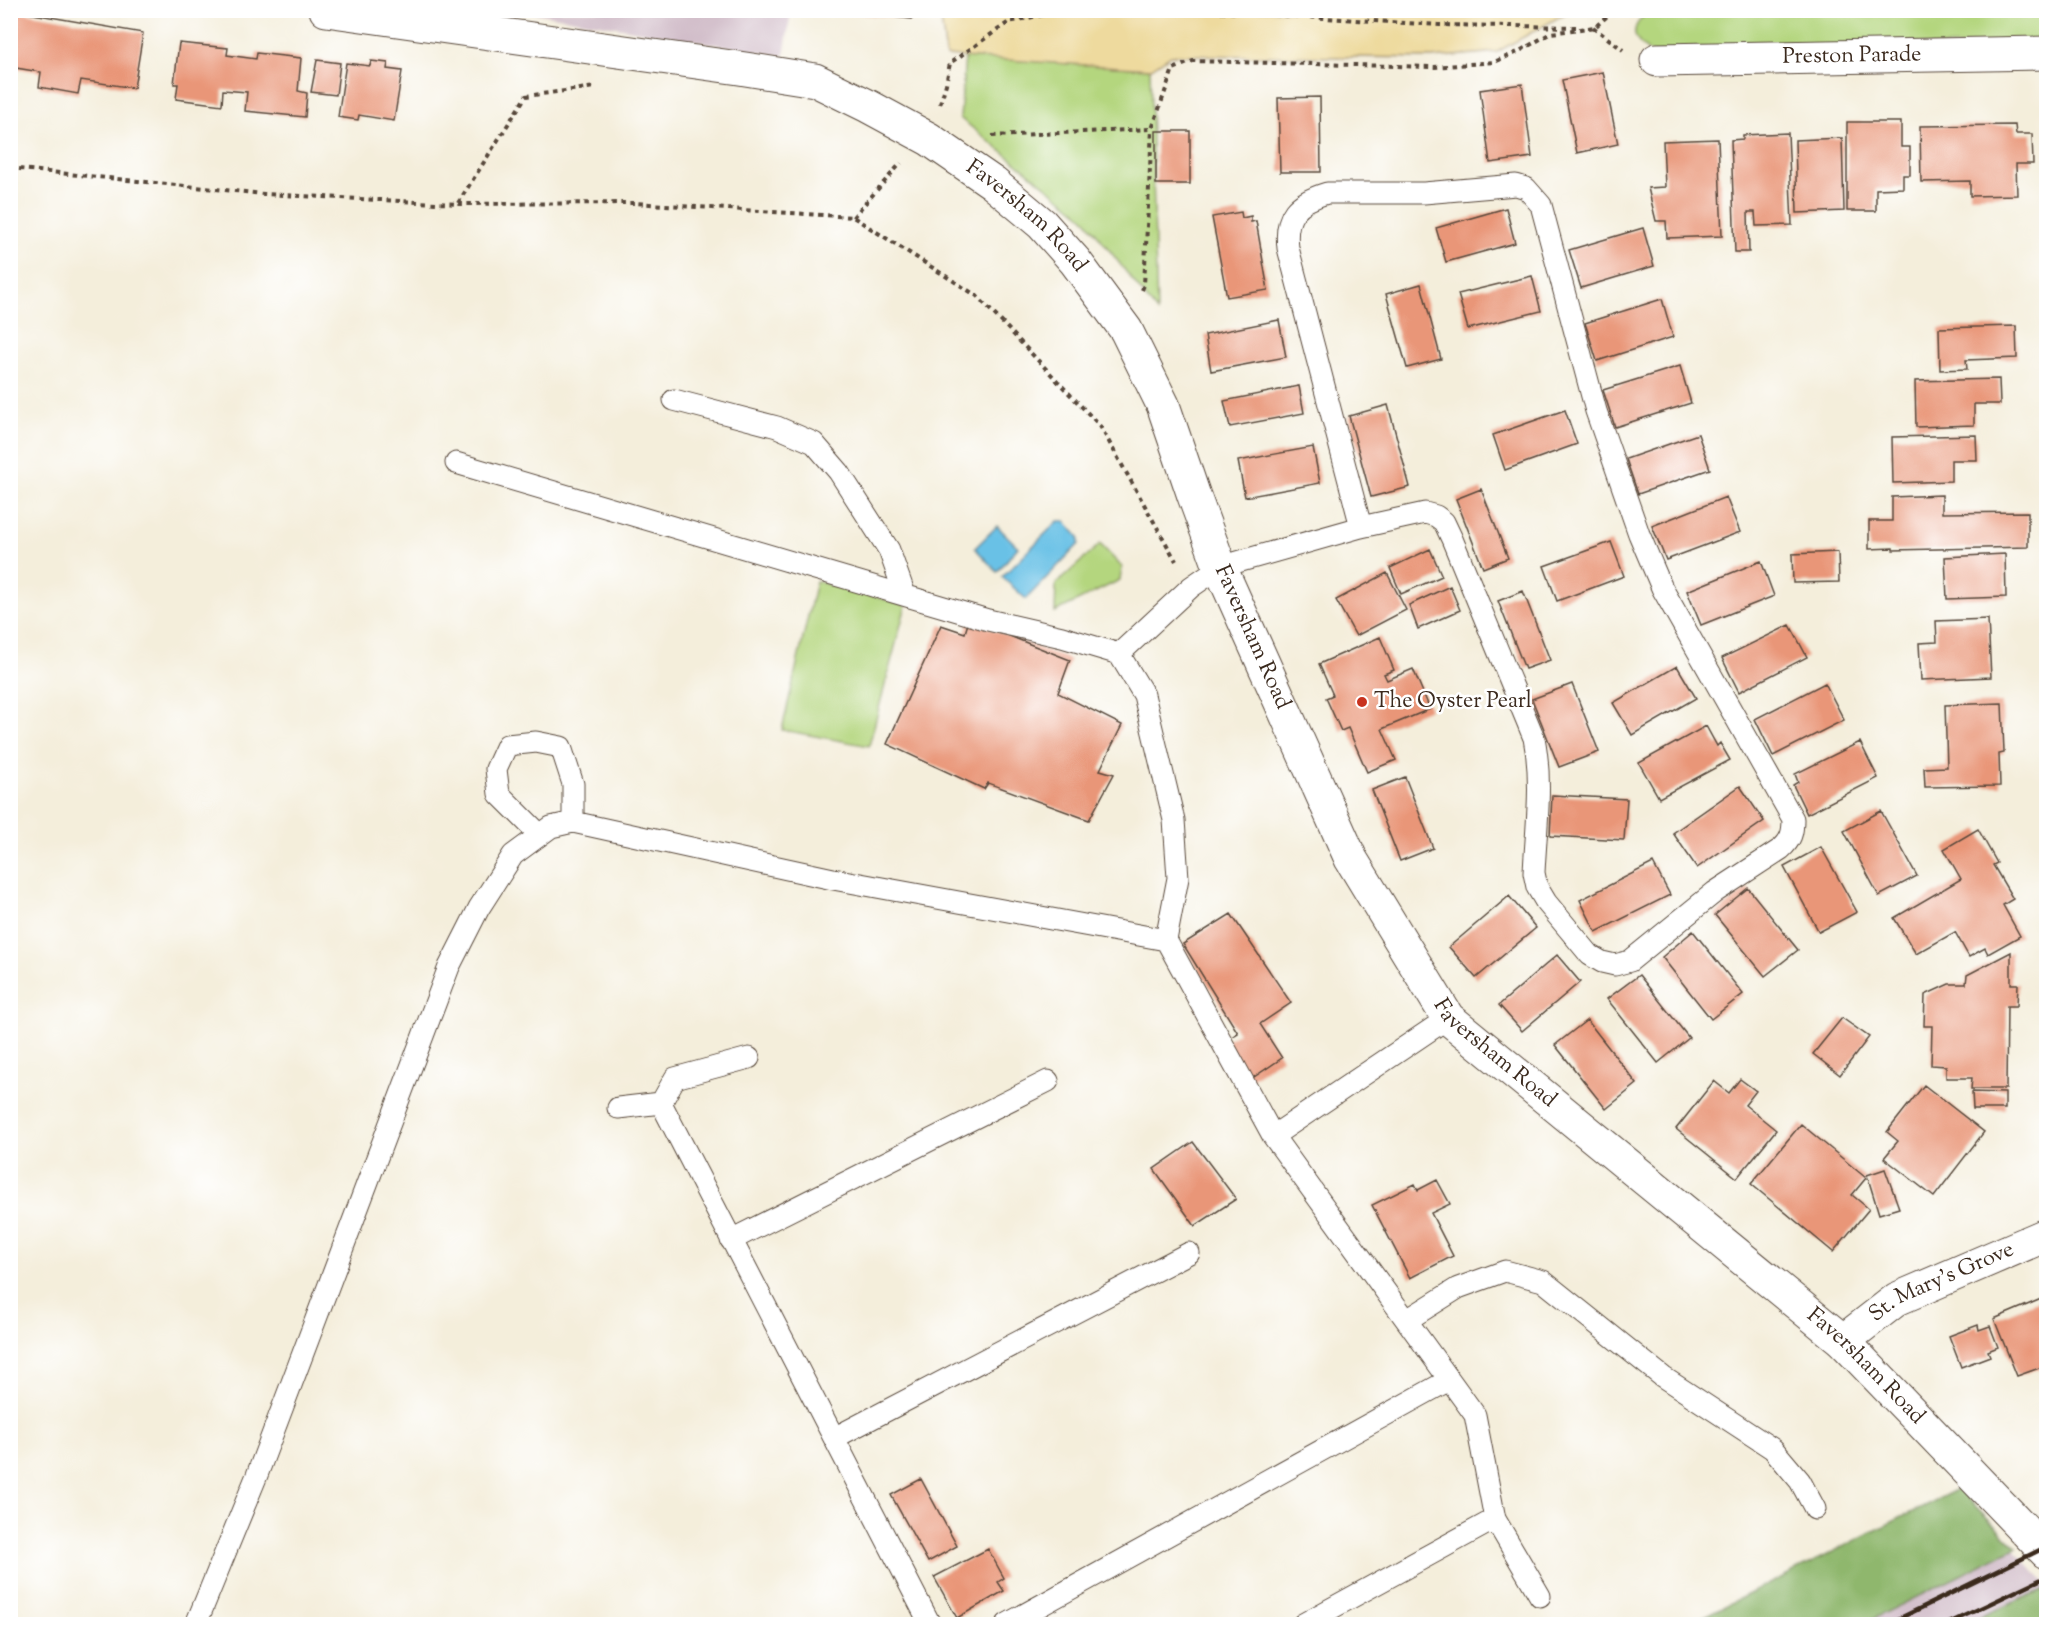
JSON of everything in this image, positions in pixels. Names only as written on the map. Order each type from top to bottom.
[{"type":"street","name":"Faversham Road","points":[[326,10],[815,80],[929,139],[993,183],[1042,224],[1075,261],[1126,330],[1163,405],[1220,567],[1351,859],[1448,1018],[1843,1341],[2046,1552]]},
{"type":"street","name":"Preston Parade","points":[[1657,60],[2046,53]]},
{"type":"street","name":"St. Mary's Grove","points":[[1843,1341],[1896,1299],[2046,1235]]},
{"type":"lane","points":[[1119,654],[1191,586],[1220,567],[1361,527],[1425,513],[1436,516],[1444,522],[1457,550],[1534,738],[1538,758],[1534,873],[1537,887],[1546,902],[1590,955],[1602,962],[1615,965],[1630,961],[1715,892],[1789,841],[1793,830],[1793,819],[1662,588],[1639,534],[1596,411],[1541,205],[1526,188],[1516,185],[1424,193],[1327,193],[1303,203],[1292,215],[1287,226],[1288,248],[1361,527]]},
{"type":"lane","points":[[674,400],[777,427],[814,443],[839,472],[889,550],[905,595]]},
{"type":"lane","points":[[456,463],[988,620],[1062,637],[1119,654],[1144,695],[1174,820],[1178,878],[1166,940],[1273,1136],[1475,1415],[1495,1519],[1540,1596]]},
{"type":"lane","points":[[540,835],[499,794],[496,769],[507,745],[536,742],[561,747],[573,784],[573,822]]},
{"type":"lane","points":[[196,1624],[261,1464],[449,967],[479,908],[513,855],[550,827],[573,822],[833,879],[1166,940]]},
{"type":"lane","points":[[1273,1136],[1448,1018]]},
{"type":"lane","points":[[661,1103],[675,1078],[749,1058]]},
{"type":"lane","points":[[731,1240],[1048,1081]]},
{"type":"lane","points":[[618,1107],[661,1103]]},
{"type":"lane","points":[[661,1103],[930,1624]]},
{"type":"lane","points":[[834,1438],[1190,1253]]},
{"type":"lane","points":[[1407,1320],[1458,1288],[1505,1271],[1543,1281],[1663,1377],[1773,1449],[1800,1480],[1815,1509]]},
{"type":"lane","points":[[1007,1624],[1449,1380]]},
{"type":"lane","points":[[1303,1624],[1495,1519]]},
{"type":"path","points":[[853,217],[893,170],[929,139],[950,63],[1009,22],[1067,10]]},
{"type":"path","points":[[1194,10],[1439,25],[1595,27]]},
{"type":"path","points":[[1126,330],[1144,285],[1152,129],[1173,69],[1192,61],[1434,67],[1494,62],[1518,52],[1551,33],[1595,27],[1614,10]]},
{"type":"path","points":[[458,204],[526,96],[597,87]]},
{"type":"path","points":[[987,136],[1152,129]]},
{"type":"path","points":[[10,168],[264,194],[458,204],[634,203],[853,217],[977,296],[1100,426],[1191,586]]},
{"type":"shaded area","points":[[523,11],[791,11],[784,56]]},
{"type":"shaded area","points":[[1958,1489],[2046,1584],[2046,1624],[1689,1624]]},
{"type":"green space","points":[[1649,11],[2046,11],[2046,44],[1652,53],[1639,43],[1635,33],[1638,22]]},
{"type":"green space","points":[[965,57],[1150,69],[1157,312],[1083,216],[960,118]]},
{"type":"green space","points":[[1100,544],[1122,567],[1120,580],[1055,612],[1056,584]]},
{"type":"green space","points":[[816,581],[906,605],[869,746],[782,730]]},
{"type":"green space","points":[[1958,1489],[2017,1547],[1863,1624],[1689,1624]]},
{"type":"green space","points":[[2046,1589],[2046,1624],[1963,1624]]},
{"type":"sand","points":[[940,10],[1570,11],[1497,52],[1432,58],[1171,55],[1150,69],[946,56]]},
{"type":"water","points":[[1058,521],[1065,521],[1079,537],[1079,544],[1026,599],[1002,577]]},
{"type":"water","points":[[997,526],[1018,547],[997,572],[975,548]]},
{"type":"building","points":[[10,10],[143,33],[134,88],[81,80],[78,94],[39,87],[41,72],[10,67]]},
{"type":"building","points":[[841,10],[913,10],[912,19],[841,12]]},
{"type":"building","points":[[179,43],[228,48],[227,55],[256,59],[257,53],[301,58],[298,91],[307,93],[305,117],[245,111],[247,92],[223,90],[222,105],[176,99],[178,84],[174,84]]},
{"type":"building","points":[[317,60],[340,63],[336,95],[311,92]]},
{"type":"building","points":[[371,61],[388,63],[387,69],[402,71],[394,121],[359,115],[358,120],[338,117],[346,63],[370,66]]},
{"type":"building","points":[[1603,72],[1618,144],[1577,153],[1562,80]]},
{"type":"building","points":[[1522,84],[1532,157],[1490,163],[1480,90]]},
{"type":"building","points":[[1320,97],[1321,172],[1280,172],[1278,98]]},
{"type":"building","points":[[1847,122],[1901,122],[1901,147],[1910,147],[1910,175],[1903,175],[1903,188],[1876,189],[1876,211],[1847,211]]},
{"type":"building","points":[[2015,125],[2016,134],[2032,134],[2033,164],[2016,164],[2017,195],[1970,196],[1970,181],[1921,182],[1920,126]]},
{"type":"building","points":[[1156,131],[1190,131],[1190,184],[1156,184]]},
{"type":"building","points":[[1788,133],[1792,225],[1756,226],[1755,212],[1748,212],[1749,252],[1735,252],[1731,140],[1743,139],[1743,135]]},
{"type":"building","points":[[1842,138],[1844,211],[1797,213],[1795,140]]},
{"type":"building","points":[[1718,139],[1722,236],[1667,238],[1666,221],[1656,221],[1648,188],[1665,187],[1663,141]]},
{"type":"building","points":[[1506,208],[1515,243],[1446,262],[1436,228]]},
{"type":"building","points":[[1241,212],[1242,218],[1251,216],[1251,222],[1256,221],[1268,290],[1227,297],[1212,217]]},
{"type":"building","points":[[1643,228],[1654,266],[1581,288],[1569,250]]},
{"type":"building","points":[[1532,276],[1541,311],[1468,329],[1458,294]]},
{"type":"building","points":[[1421,284],[1441,359],[1407,368],[1386,294]]},
{"type":"building","points":[[1662,299],[1673,337],[1597,361],[1585,323]]},
{"type":"building","points":[[1279,320],[1286,357],[1211,371],[1205,335]]},
{"type":"building","points":[[2016,326],[2017,358],[1966,360],[1967,369],[1940,370],[1939,328]]},
{"type":"building","points":[[1680,366],[1691,403],[1615,427],[1603,390]]},
{"type":"building","points":[[1999,379],[2000,404],[1974,404],[1974,425],[1916,427],[1915,381]]},
{"type":"building","points":[[1299,386],[1304,413],[1230,427],[1224,401]]},
{"type":"building","points":[[1388,405],[1410,487],[1371,497],[1349,416]]},
{"type":"building","points":[[1565,410],[1577,444],[1505,470],[1493,435]]},
{"type":"building","points":[[1698,434],[1710,469],[1638,494],[1626,459]]},
{"type":"building","points":[[1976,435],[1977,460],[1951,460],[1951,481],[1893,483],[1892,437]]},
{"type":"building","points":[[1313,447],[1320,483],[1245,497],[1238,461]]},
{"type":"building","points":[[1481,489],[1508,558],[1483,568],[1456,499]]},
{"type":"building","points":[[1942,495],[1942,513],[2028,512],[2028,547],[1869,549],[1869,521],[1892,521],[1892,497]]},
{"type":"building","points":[[1726,497],[1740,532],[1666,560],[1652,526]]},
{"type":"building","points":[[1611,542],[1624,576],[1557,601],[1544,566]]},
{"type":"building","points":[[1430,549],[1442,576],[1401,594],[1390,568]]},
{"type":"building","points":[[1838,552],[1839,582],[1793,583],[1792,554]]},
{"type":"building","points":[[2005,554],[2006,597],[1947,599],[1945,557]]},
{"type":"building","points":[[1761,561],[1774,596],[1701,625],[1687,591]]},
{"type":"building","points":[[1387,573],[1406,610],[1356,636],[1336,600]]},
{"type":"building","points":[[1450,586],[1460,610],[1418,629],[1409,605]]},
{"type":"building","points":[[1523,591],[1550,660],[1525,669],[1498,601]]},
{"type":"building","points":[[1988,619],[1991,677],[1921,680],[1919,643],[1937,642],[1936,621]]},
{"type":"building","points":[[969,620],[1070,660],[1058,693],[1122,725],[1100,770],[1114,774],[1089,820],[988,783],[984,789],[887,744],[941,625],[965,633]]},
{"type":"building","points":[[1790,625],[1807,657],[1739,692],[1722,658]]},
{"type":"building","name":"The Oyster Pearl","points":[[1380,637],[1394,670],[1384,674],[1387,680],[1413,669],[1430,709],[1382,729],[1396,760],[1367,772],[1348,728],[1341,731],[1326,698],[1333,695],[1319,664]]},
{"type":"building","points":[[1677,666],[1696,698],[1632,735],[1613,703]]},
{"type":"building","points":[[1825,683],[1844,720],[1773,756],[1755,719]]},
{"type":"building","points":[[1572,684],[1599,752],[1559,767],[1532,699]]},
{"type":"building","points":[[2002,703],[2004,753],[1999,754],[2000,786],[1925,787],[1924,768],[1947,767],[1945,705]]},
{"type":"building","points":[[1706,726],[1717,746],[1720,743],[1730,760],[1659,798],[1639,763]]},
{"type":"building","points":[[1860,742],[1878,778],[1807,814],[1793,785],[1798,782],[1795,774]]},
{"type":"building","points":[[1405,777],[1433,848],[1400,861],[1372,790]]},
{"type":"building","points":[[1740,786],[1764,821],[1697,868],[1673,833]]},
{"type":"building","points":[[1552,795],[1627,799],[1624,840],[1550,836]]},
{"type":"building","points":[[1881,811],[1917,876],[1879,896],[1844,831]]},
{"type":"building","points":[[1978,829],[1997,863],[1993,865],[2013,899],[2003,905],[2020,936],[1988,954],[1985,948],[1969,957],[1955,932],[1916,954],[1894,918],[1961,879],[1944,849]]},
{"type":"building","points":[[1821,847],[1857,912],[1819,932],[1784,867]]},
{"type":"building","points":[[1653,863],[1670,895],[1596,932],[1580,900]]},
{"type":"building","points":[[1748,888],[1798,950],[1765,976],[1715,915]]},
{"type":"building","points":[[1509,896],[1536,928],[1476,978],[1449,947]]},
{"type":"building","points":[[1231,914],[1291,1003],[1260,1024],[1282,1058],[1251,1079],[1225,1041],[1238,1033],[1183,944]]},
{"type":"building","points":[[1693,931],[1743,994],[1711,1019],[1662,957]]},
{"type":"building","points":[[2011,952],[2011,984],[2018,984],[2017,1006],[2007,1006],[2006,1089],[1971,1089],[1972,1078],[1946,1078],[1946,1066],[1931,1065],[1932,1026],[1924,1026],[1925,995],[1949,984],[1966,984],[1967,975]]},
{"type":"building","points":[[1557,955],[1580,982],[1522,1031],[1499,1005]]},
{"type":"building","points":[[1639,975],[1689,1038],[1658,1063],[1607,999]]},
{"type":"building","points":[[1842,1018],[1869,1037],[1840,1075],[1813,1054]]},
{"type":"building","points":[[1587,1020],[1637,1084],[1606,1109],[1555,1045]]},
{"type":"building","points":[[1740,1079],[1756,1091],[1745,1105],[1776,1130],[1737,1178],[1676,1129],[1714,1081],[1729,1093]]},
{"type":"building","points":[[1924,1085],[1984,1132],[1934,1197],[1884,1158],[1898,1141],[1887,1132]]},
{"type":"building","points":[[1972,1092],[2005,1093],[2005,1109],[1973,1109]]},
{"type":"building","points":[[1801,1124],[1866,1178],[1852,1195],[1869,1209],[1833,1252],[1751,1184]]},
{"type":"building","points":[[1193,1142],[1236,1199],[1195,1226],[1154,1169]]},
{"type":"building","points":[[1885,1169],[1899,1208],[1879,1214],[1867,1175]]},
{"type":"building","points":[[1437,1180],[1450,1204],[1431,1213],[1453,1256],[1410,1278],[1372,1205],[1415,1184],[1418,1190]]},
{"type":"building","points":[[2046,1297],[2046,1377],[2042,1367],[2017,1376],[1994,1319]]},
{"type":"building","points":[[1978,1325],[1979,1330],[1990,1326],[1998,1347],[1988,1351],[1990,1356],[1961,1367],[1949,1336]]},
{"type":"building","points":[[921,1479],[957,1546],[928,1562],[891,1495]]},
{"type":"building","points":[[988,1549],[1004,1578],[998,1582],[1004,1591],[957,1618],[934,1577]]},
{"type":"railway","points":[[1888,1624],[2046,1547]]},
{"type":"railway","points":[[1947,1624],[2046,1577]]},
{"type":"place","name":"The Oyster Pearl","points":[[1362,702]]}]
